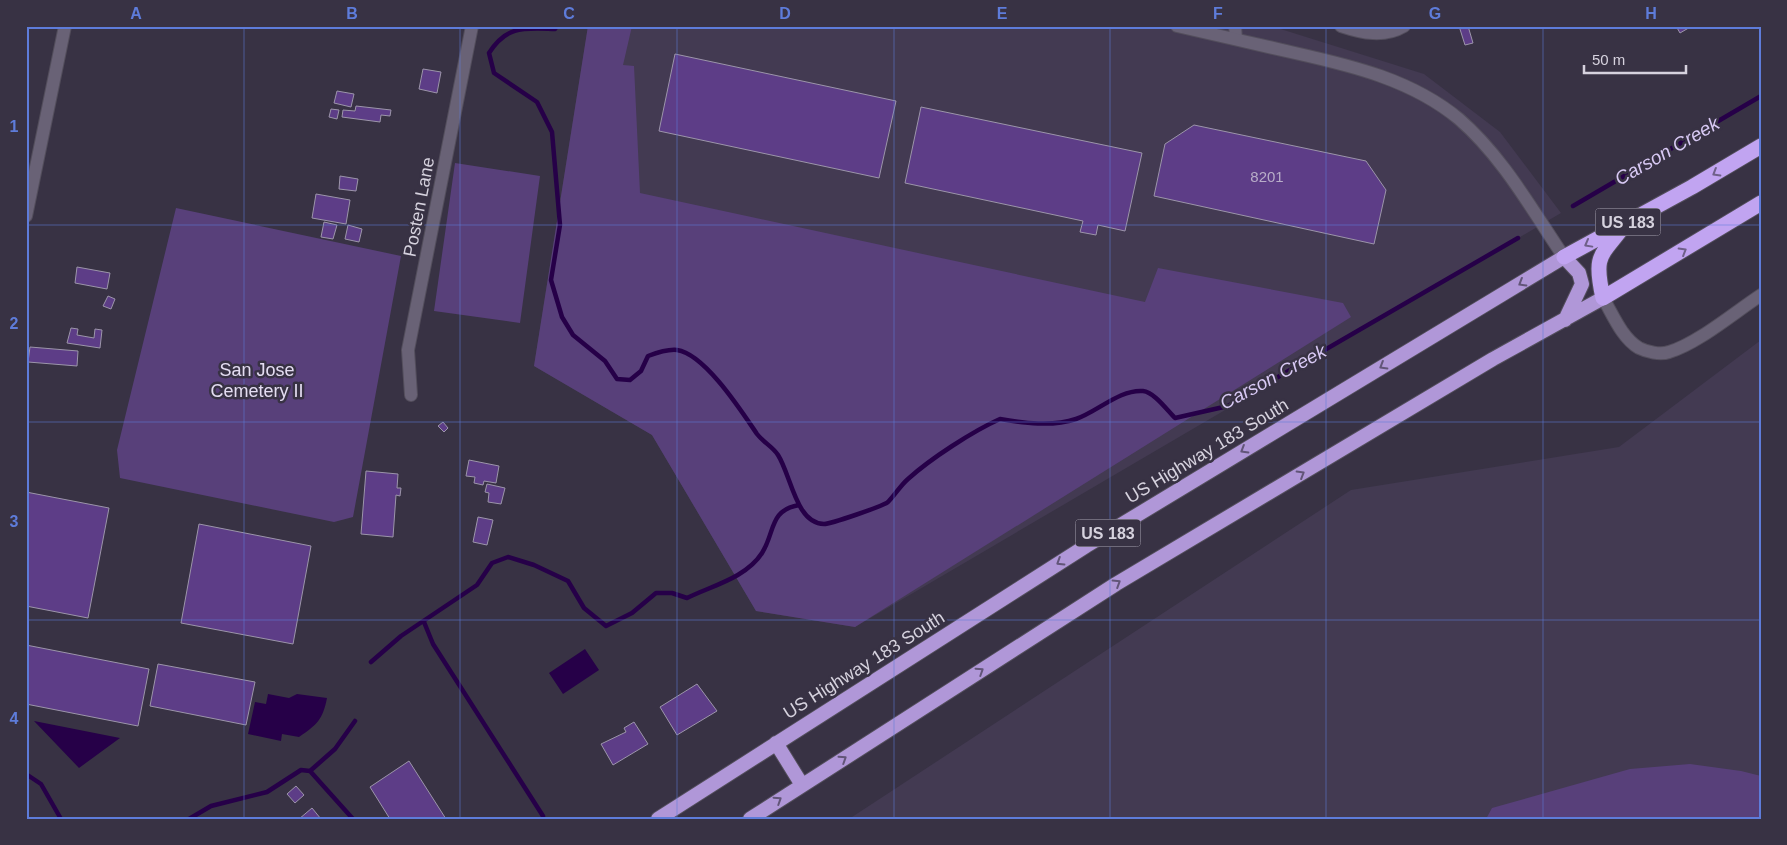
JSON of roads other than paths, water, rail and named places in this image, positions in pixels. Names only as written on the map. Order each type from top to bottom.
[{"type":"highway","name":"US Highway 183 South","points":[[658,819],[1086,546],[1564,258],[1761,146]]},
{"type":"highway","name":"US 183","points":[[750,819],[1116,584],[1761,203]]},
{"type":"highway","points":[[1603,298],[1598,276],[1598,262],[1603,252],[1626,223]]},
{"type":"highway","points":[[1564,258],[1579,273],[1582,284],[1565,320]]},
{"type":"highway","points":[[776,743],[802,785]]},
{"type":"street","points":[[26,216],[65,26]]},
{"type":"street","name":"Posten Lane","points":[[411,395],[408,350],[472,26]]},
{"type":"street","points":[[1177,26],[1236,33],[1368,70],[1411,88],[1458,118],[1480,140],[1500,164],[1564,258]]},
{"type":"street","points":[[1341,26],[1360,32],[1392,33],[1404,26]]},
{"type":"street","points":[[1603,298],[1625,335],[1639,348],[1652,353],[1667,353],[1683,347],[1761,295]]},
{"type":"waterway","name":"Carson Creek","points":[[557,26],[555,29],[534,28],[517,30],[503,37],[489,53],[494,73],[537,102],[552,132],[560,225],[551,280],[562,317],[573,335],[605,361],[617,379],[630,380],[641,371],[648,356],[666,351],[677,350],[688,354],[699,362],[722,385],[759,437],[778,455],[795,497],[807,516],[815,522],[824,524],[888,502],[917,471],[965,438],[1000,419],[1038,423],[1067,421],[1084,416],[1117,397],[1134,391],[1143,391],[1152,395],[1175,418],[1228,406],[1518,238]]},
{"type":"waterway","name":"Carson Creek","points":[[1573,206],[1761,96]]},
{"type":"waterway","points":[[371,662],[401,636],[477,585],[492,563],[508,557],[534,565],[568,581],[584,608],[606,626],[632,613],[656,593],[672,593],[687,598],[738,575],[755,562],[762,553],[774,523],[782,512],[799,505]]},
{"type":"waterway","points":[[424,622],[433,644],[543,816]]},
{"type":"waterway","points":[[310,771],[335,749],[355,721]]},
{"type":"waterway","points":[[189,819],[211,806],[267,792],[301,770],[310,771],[353,819]]},
{"type":"waterway","points":[[26,774],[41,784],[61,819]]},
{"type":"park label","name":"San Jose Cemetery II","points":[[257,380]]}]
